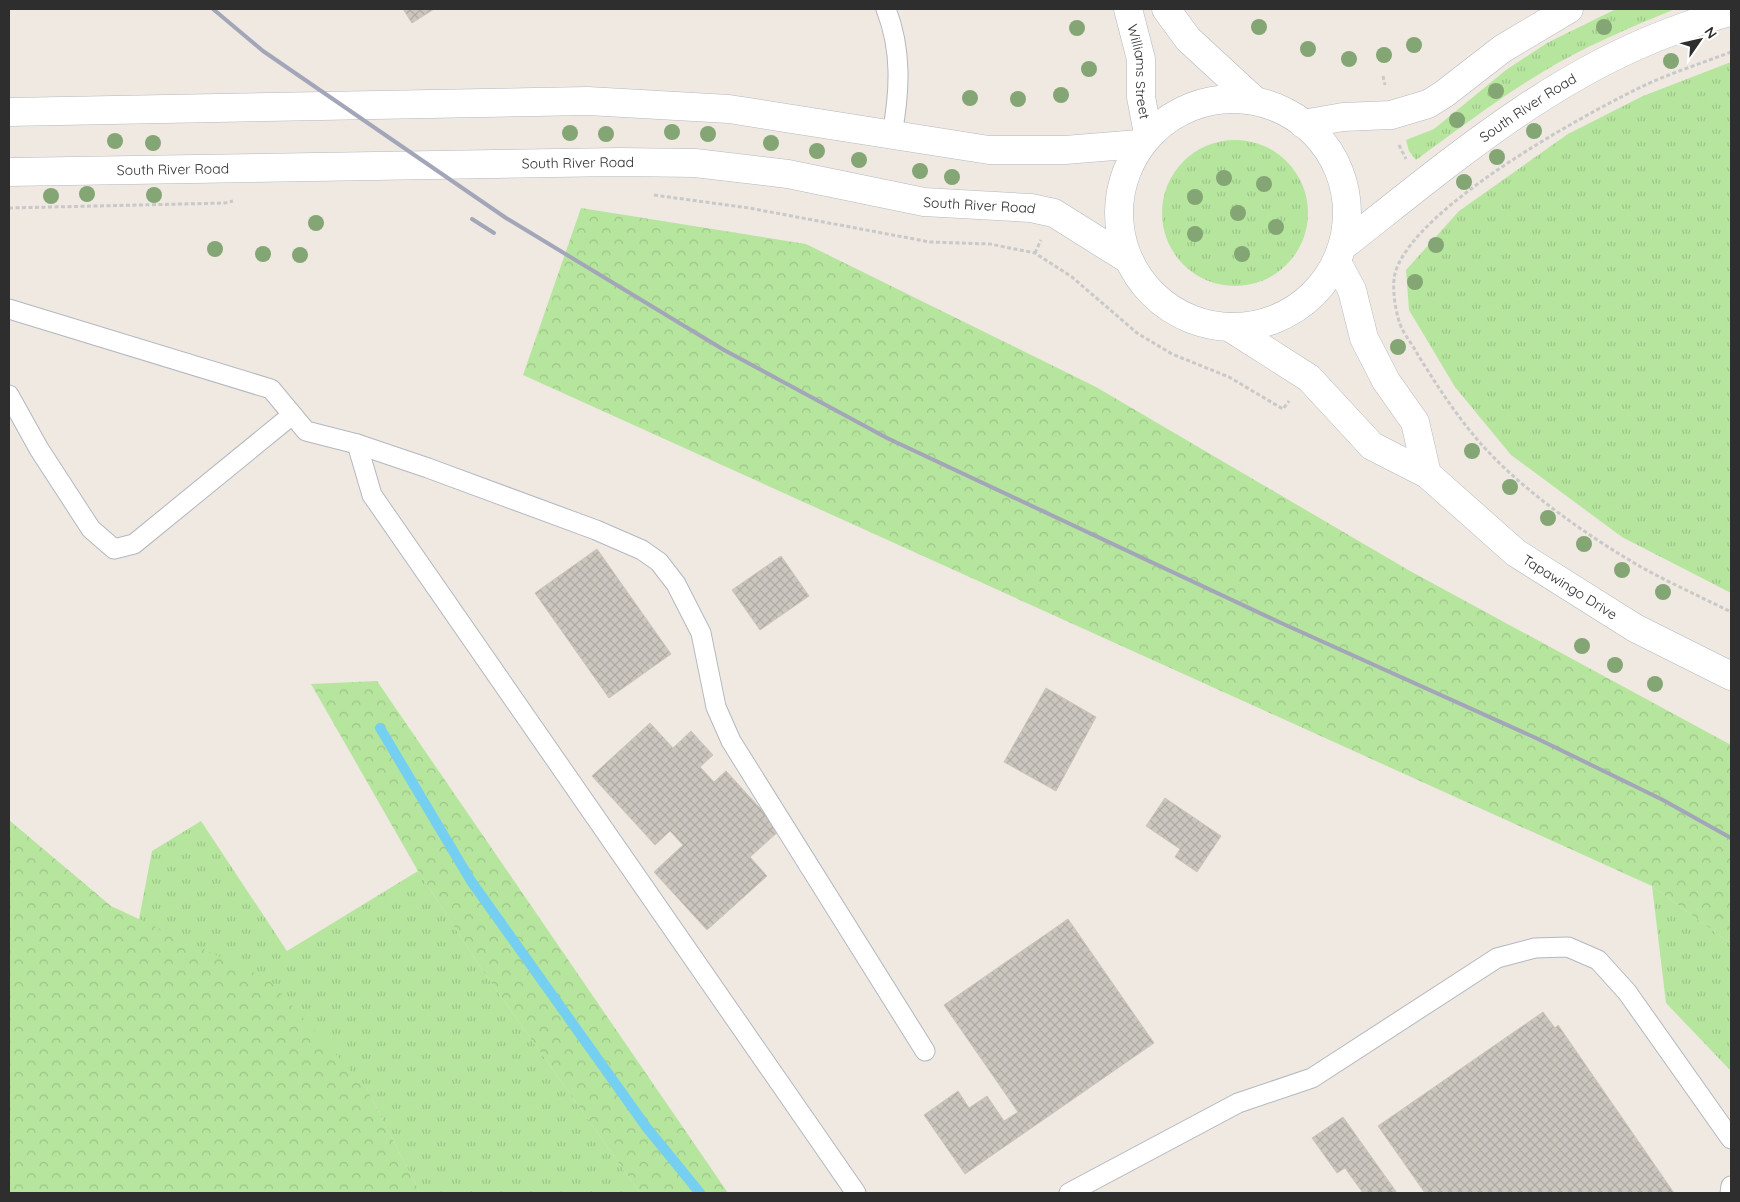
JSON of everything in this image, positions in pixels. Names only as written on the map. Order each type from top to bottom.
[{"type":"main road","name":"Williams Street","points":[[1128,9],[1141,59],[1144,139]]},
{"type":"main road","points":[[1166,9],[1188,39],[1253,99]]},
{"type":"main road","points":[[1303,124],[1342,117],[1391,115],[1428,104],[1444,94],[1502,49],[1560,11]]},
{"type":"main road","name":"South River Road","points":[[1229,327],[1263,323],[1292,308],[1316,289],[1342,254],[1423,183],[1485,136],[1549,92],[1637,44],[1731,12]]},
{"type":"main road","points":[[1229,327],[1198,322],[1170,308],[1146,286],[1129,260],[1120,219],[1123,182],[1144,139],[1177,114],[1211,102],[1253,99],[1278,107],[1303,124],[1328,150],[1343,180],[1348,212],[1342,254],[1364,338],[1386,381],[1415,422],[1427,474]]},
{"type":"main road","points":[[9,112],[588,101],[729,109],[989,150],[1065,150],[1144,139]]},
{"type":"main road","name":"South River Road","points":[[9,172],[619,162],[695,163],[788,174],[924,202],[1031,208],[1054,213],[1129,260]]},
{"type":"main road","name":"Tapawingo Drive","points":[[1229,327],[1308,378],[1372,446],[1427,474],[1516,553],[1635,628],[1731,676]]},
{"type":"lane","points":[[886,9],[898,49],[898,100],[892,134]]},
{"type":"lane","points":[[9,308],[271,389],[306,431],[357,444],[428,468],[596,530],[642,550],[659,562],[676,584],[701,633],[716,707],[731,741],[925,1050]]},
{"type":"lane","points":[[9,395],[39,449],[91,529],[114,549],[134,544],[292,415]]},
{"type":"lane","points":[[357,444],[372,495],[856,1193]]},
{"type":"lane","points":[[1068,1193],[1238,1103],[1312,1078],[1497,958],[1535,948],[1568,947],[1598,960],[1627,992],[1731,1139]]},
{"type":"lane","points":[[1730,1193],[1731,1186]]},
{"type":"path","points":[[1731,52],[1640,88],[1564,128],[1518,156],[1445,209],[1402,254],[1394,273],[1394,296],[1400,324],[1435,383],[1476,439],[1520,482],[1590,534],[1642,567],[1731,612]]},
{"type":"path","points":[[1383,76],[1398,143],[1409,164],[1445,209]]},
{"type":"path","points":[[650,195],[749,208],[930,242],[990,244],[1035,253],[1072,278],[1144,337],[1172,354],[1229,377],[1283,409]]},
{"type":"green space","points":[[1616,9],[1675,9],[1606,38],[1557,64],[1493,104],[1416,160],[1409,151],[1406,140],[1434,129],[1506,70],[1547,43]]},
{"type":"green space","points":[[1731,62],[1731,593],[1622,537],[1511,455],[1455,387],[1409,310],[1406,270],[1459,211],[1568,134],[1643,96]]},
{"type":"green space","points":[[1235,140],[1263,146],[1286,162],[1302,185],[1308,213],[1302,241],[1286,264],[1263,280],[1235,286],[1207,280],[1184,264],[1168,241],[1162,213],[1168,185],[1184,162],[1207,146]]},
{"type":"green space","points":[[581,208],[806,244],[1096,387],[1410,571],[1731,745],[1731,944],[1652,886],[523,375]]},
{"type":"green space","points":[[377,681],[728,1193],[640,1193],[483,971],[418,871],[311,684]]},
{"type":"green space","points":[[9,820],[111,906],[268,979],[367,1089],[420,1193],[9,1193]]},
{"type":"green space","points":[[201,821],[287,951],[418,871],[483,971],[640,1193],[420,1193],[367,1089],[139,919],[152,851]]},
{"type":"green space","points":[[1652,886],[1731,944],[1731,1071],[1666,1003]]},
{"type":"building","points":[[403,9],[434,9],[412,23]]},
{"type":"building","points":[[597,549],[671,654],[609,698],[535,593]]},
{"type":"building","points":[[781,556],[809,596],[760,630],[732,590]]},
{"type":"building","points":[[1046,688],[1096,717],[1056,791],[1004,762]]},
{"type":"building","points":[[650,723],[673,748],[691,731],[713,755],[700,767],[714,782],[726,771],[780,830],[750,857],[767,876],[707,930],[654,872],[683,845],[670,831],[655,845],[592,776]]},
{"type":"building","points":[[1165,798],[1221,836],[1197,872],[1175,857],[1180,849],[1146,826]]},
{"type":"building","points":[[1068,919],[1154,1043],[965,1174],[924,1115],[958,1091],[969,1108],[987,1096],[1004,1121],[1018,1112],[944,1005]]},
{"type":"building","points":[[1543,1012],[1555,1028],[1558,1025],[1674,1193],[1425,1193],[1378,1126]]},
{"type":"building","points":[[1343,1117],[1397,1193],[1363,1193],[1345,1168],[1337,1173],[1312,1138]]},
{"type":"waterway","points":[[380,728],[471,881],[647,1128],[700,1193]]},
{"type":"railway","points":[[213,9],[263,51],[506,218],[724,350],[887,438],[1279,622],[1536,738],[1663,800],[1731,838]]},
{"type":"railway","points":[[472,219],[494,233]]}]
